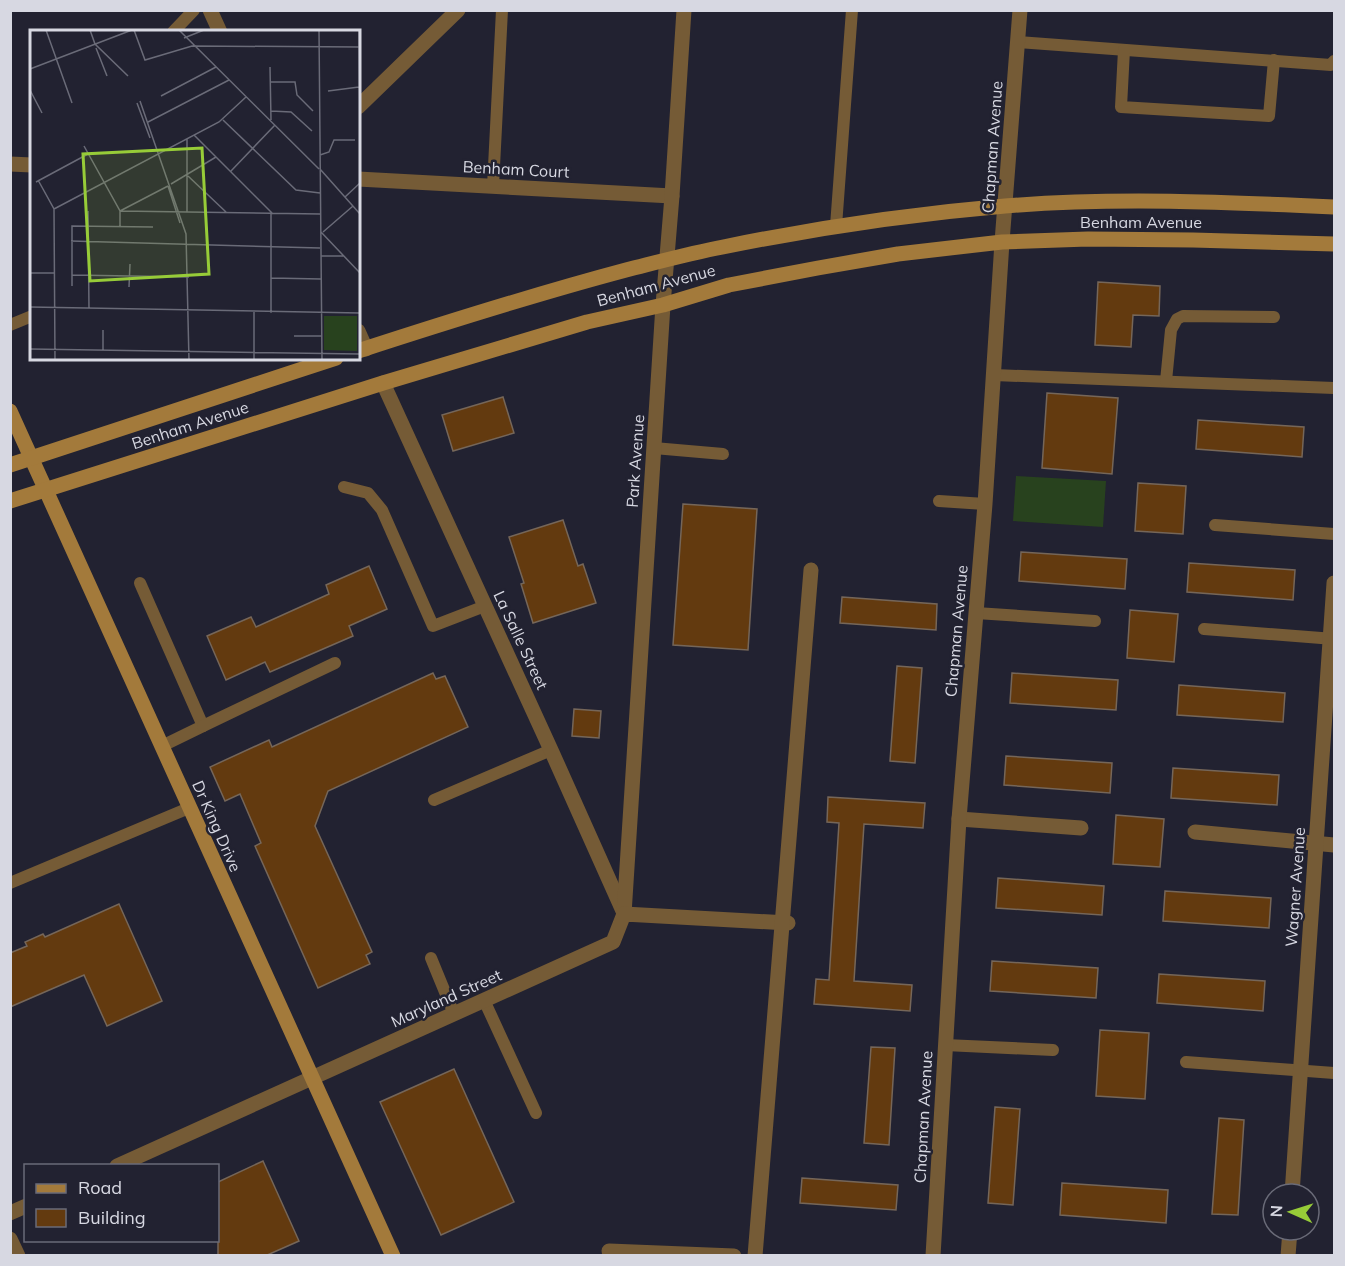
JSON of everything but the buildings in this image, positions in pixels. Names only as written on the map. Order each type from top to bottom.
[{"type":"main road","name":"Benham Avenue","points":[[362,350],[562,287],[722,247],[836,226],[1005,206],[1089,201],[1179,201],[1335,207]]},
{"type":"main road","name":"Benham Avenue","points":[[10,501],[382,383],[587,322],[663,305],[729,285],[818,267],[898,254],[1002,242],[1088,239],[1335,244]]},
{"type":"main road","name":"Benham Avenue","points":[[10,465],[330,360]]},
{"type":"main road","name":"Dr King Drive","points":[[10,411],[393,1256]]},
{"type":"street","points":[[210,10],[219,30]]},
{"type":"street","points":[[360,105],[458,10]]},
{"type":"street","name":"Park Avenue","points":[[624,914],[684,10]]},
{"type":"street","name":"Chapman Avenue","points":[[933,1256],[959,819],[985,504],[1020,10]]},
{"type":"street","points":[[10,164],[30,165]]},
{"type":"street","name":"Benham Court","points":[[360,179],[672,196]]},
{"type":"street","name":"La Salle Street","points":[[382,383],[624,914]]},
{"type":"street","points":[[755,1256],[785,923],[811,570]]},
{"type":"street","name":"Wagner Avenue","points":[[1293,1182],[1316,843],[1333,638],[1335,583]]},
{"type":"street","points":[[959,819],[1081,828]]},
{"type":"street","points":[[1195,832],[1335,845]]},
{"type":"street","points":[[624,914],[785,923]]},
{"type":"street","name":"Maryland Street","points":[[121,1164],[613,942],[624,914]]},
{"type":"street","points":[[10,1213],[24,1207]]},
{"type":"street","points":[[10,1239],[18,1256]]},
{"type":"street","points":[[609,1251],[734,1256]]},
{"type":"lane","points":[[175,30],[194,10]]},
{"type":"lane","points":[[493,186],[502,10]]},
{"type":"lane","points":[[836,226],[852,10]]},
{"type":"lane","points":[[1018,42],[1333,66]]},
{"type":"lane","points":[[1124,50],[1121,107],[1269,116],[1274,60]]},
{"type":"lane","points":[[1166,381],[1171,330],[1177,319],[1184,316],[1274,317]]},
{"type":"lane","points":[[10,325],[30,317]]},
{"type":"lane","points":[[993,375],[1335,388]]},
{"type":"lane","points":[[654,448],[723,453]]},
{"type":"lane","points":[[344,487],[368,493],[382,510],[433,626],[485,606]]},
{"type":"lane","points":[[939,501],[985,504]]},
{"type":"lane","points":[[1215,525],[1335,534]]},
{"type":"lane","points":[[140,583],[203,726]]},
{"type":"lane","points":[[976,613],[1095,621]]},
{"type":"lane","points":[[1204,629],[1333,638]]},
{"type":"lane","points":[[162,746],[335,663]]},
{"type":"lane","points":[[434,800],[551,750]]},
{"type":"lane","points":[[10,883],[189,808]]},
{"type":"lane","points":[[431,958],[454,1014]]},
{"type":"lane","points":[[484,1000],[536,1113]]},
{"type":"lane","points":[[945,1045],[1053,1050]]},
{"type":"lane","points":[[1186,1062],[1335,1073]]},
{"type":"green space","points":[[1016,476],[1106,481],[1103,527],[1013,521]]}]
